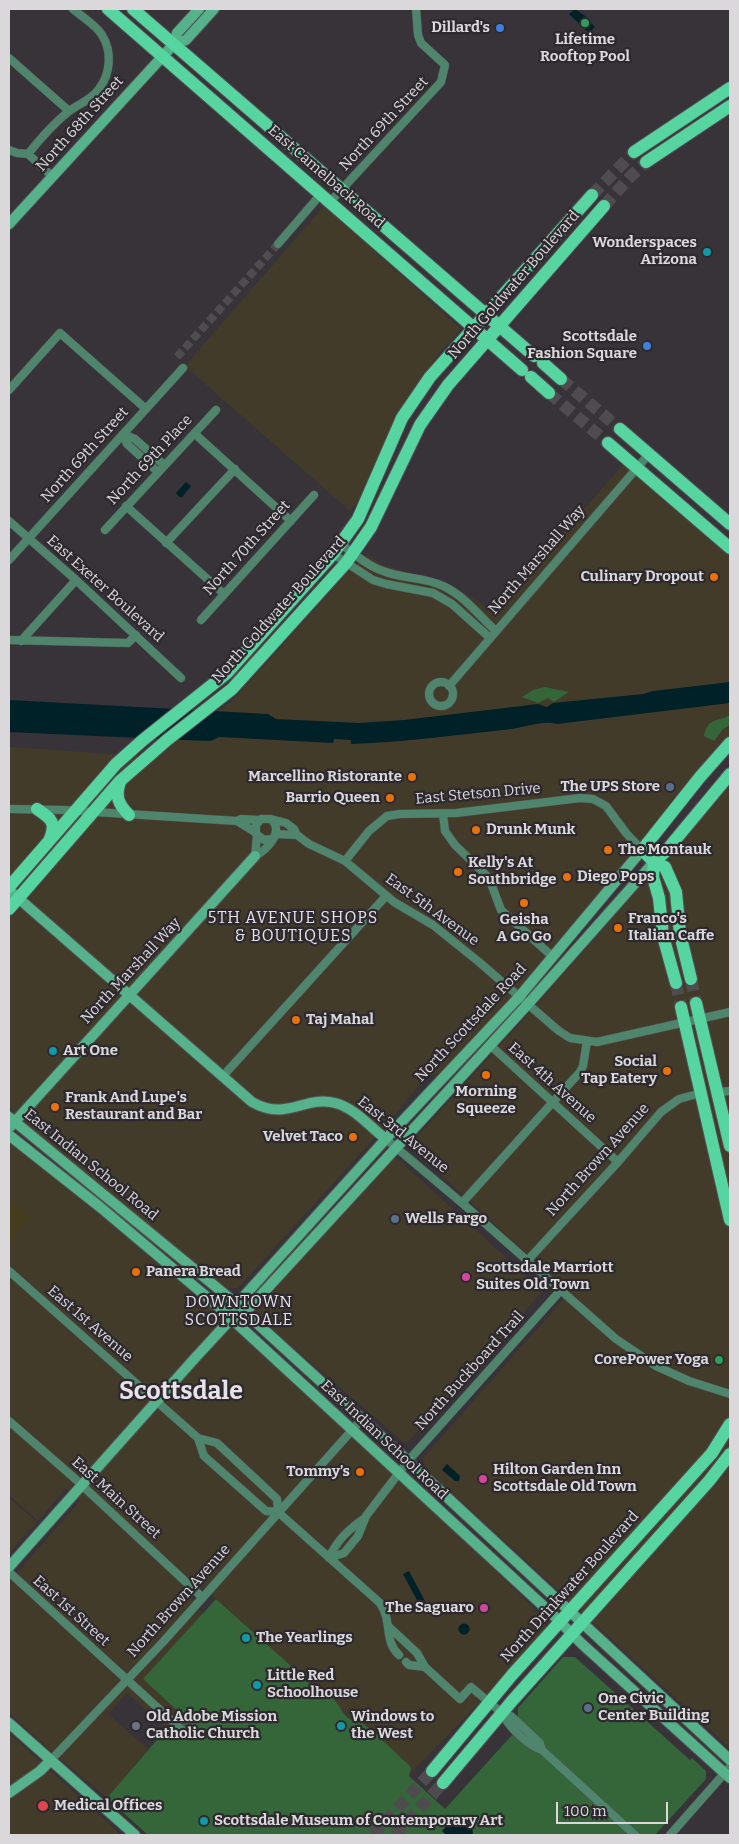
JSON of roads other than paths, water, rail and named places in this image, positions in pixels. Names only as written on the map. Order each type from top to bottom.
[{"type":"main road","name":"East Camelback Road","points":[[108,9],[549,393]]},
{"type":"main road","name":"East Camelback Road","points":[[133,9],[561,379]]},
{"type":"main road","name":"North 68th Street","points":[[9,224],[174,44],[178,33],[198,9]]},
{"type":"main road","name":"North 68th Street","points":[[174,44],[186,40],[214,9]]},
{"type":"main road","points":[[634,152],[730,88]]},
{"type":"main road","points":[[646,162],[730,106]]},
{"type":"main road","name":"North Goldwater Boulevard","points":[[9,909],[12,892],[49,842],[116,764],[227,673],[337,549],[358,519],[402,418],[430,377],[580,208],[598,200],[587,211],[584,229],[448,385],[420,425],[380,510],[350,559],[232,689],[209,709],[167,740],[120,781],[94,812],[12,892]]},
{"type":"main road","points":[[554,262],[554,255],[578,227],[580,208]]},
{"type":"main road","points":[[620,429],[730,524]]},
{"type":"main road","points":[[608,443],[730,548]]},
{"type":"main road","name":"North Scottsdale Road","points":[[231,1319],[236,1305],[553,958],[700,777],[730,743]]},
{"type":"main road","name":"North Scottsdale Road","points":[[9,1567],[231,1319],[245,1312],[528,1004],[654,862],[666,851],[730,774]]},
{"type":"main road","points":[[120,781],[117,792],[118,801],[129,815]]},
{"type":"main road","points":[[37,810],[47,816],[53,825],[54,831],[49,842]]},
{"type":"main road","points":[[642,850],[654,862],[665,867],[676,892],[680,934],[691,979]]},
{"type":"main road","name":"North Marshall Way","points":[[11,1123],[255,856]]},
{"type":"main road","points":[[654,862],[653,877],[659,898],[663,936],[676,983]]},
{"type":"main road","name":"East 3rd Avenue","points":[[12,892],[252,1102],[271,1110],[279,1111],[313,1103],[337,1103],[344,1106],[386,1139]]},
{"type":"main road","points":[[696,1003],[724,1091],[730,1146]]},
{"type":"main road","points":[[681,1007],[730,1220]]},
{"type":"main road","name":"East Indian School Road","points":[[11,1123],[143,1226],[245,1312],[730,1760]]},
{"type":"main road","name":"East Indian School Road","points":[[9,1134],[231,1319],[573,1635],[729,1773]]},
{"type":"main road","points":[[134,1237],[143,1226]]},
{"type":"main road","name":"North Drinkwater Boulevard","points":[[432,1771],[489,1702],[712,1453],[730,1424]]},
{"type":"main road","points":[[443,1783],[502,1713],[709,1481],[730,1454]]},
{"type":"main road","points":[[672,1523],[671,1513],[689,1488],[691,1477]]},
{"type":"main road","points":[[9,1723],[135,1835]]},
{"type":"main road","name":"North Brown Avenue","points":[[9,1793],[51,1760]]},
{"type":"street","points":[[28,154],[69,111],[84,103],[99,90],[106,75],[110,58],[101,34],[73,9]]},
{"type":"street","name":"North 69th Street","points":[[278,244],[326,198],[342,190],[441,82],[445,65],[422,43],[418,35],[416,9]]},
{"type":"street","points":[[9,58],[69,111]]},
{"type":"street","points":[[9,150],[17,154],[28,154],[52,176]]},
{"type":"street","points":[[9,390],[60,333],[146,409]]},
{"type":"street","name":"North 69th Street","points":[[9,560],[183,368]]},
{"type":"street","name":"North 69th Place","points":[[105,530],[216,410]]},
{"type":"street","points":[[123,434],[135,439],[164,465]]},
{"type":"street","points":[[123,434],[127,444],[158,472]]},
{"type":"street","points":[[194,434],[291,521]]},
{"type":"street","name":"North Marshall Way","points":[[449,686],[649,454]]},
{"type":"street","points":[[166,543],[234,469]]},
{"type":"street","name":"North 70th Street","points":[[201,620],[314,495]]},
{"type":"street","points":[[126,506],[224,594]]},
{"type":"street","name":"East Exeter Boulevard","points":[[9,521],[76,580],[181,678]]},
{"type":"street","points":[[337,549],[373,580],[433,593],[452,604],[490,638]]},
{"type":"street","points":[[337,549],[350,559],[383,571],[426,580],[449,589],[460,596],[496,631]]},
{"type":"street","points":[[21,641],[76,580]]},
{"type":"street","points":[[9,640],[128,643],[136,635]]},
{"type":"street","name":"East Stetson Drive","points":[[345,861],[369,831],[387,816],[400,814],[443,814],[580,798],[593,799],[606,806],[626,833],[642,850]]},
{"type":"street","points":[[9,809],[76,811],[237,821],[265,818],[271,819],[276,826],[274,836]]},
{"type":"street","points":[[443,814],[445,831],[455,845],[489,878],[501,910],[553,958]]},
{"type":"street","name":"East 5th Avenue","points":[[271,819],[286,823],[294,829],[297,835],[314,847],[345,861],[386,896],[433,925],[564,1035],[570,1038],[597,1042],[700,1017]]},
{"type":"street","points":[[255,856],[256,826],[259,820]]},
{"type":"street","points":[[237,821],[264,840],[274,836],[297,835]]},
{"type":"street","name":"North Marshall Way","points":[[255,856],[259,854],[274,836]]},
{"type":"street","points":[[223,1076],[386,896]]},
{"type":"street","points":[[700,1017],[730,1012]]},
{"type":"street","points":[[462,1203],[580,1072],[583,1066],[587,1042]]},
{"type":"street","name":"East 4th Avenue","points":[[490,1045],[618,1162]]},
{"type":"street","name":"North Brown Avenue","points":[[527,1261],[670,1105],[679,1099],[701,1093]]},
{"type":"street","name":"East 3rd Avenue","points":[[386,1139],[462,1203],[616,1339],[656,1366],[730,1394]]},
{"type":"street","name":"East 1st Avenue","points":[[9,1271],[198,1438],[217,1443],[277,1499],[278,1512]]},
{"type":"street","name":"North Buckboard Trail","points":[[330,1558],[344,1553],[358,1536],[365,1518],[408,1461],[560,1291]]},
{"type":"street","name":"North Brown Avenue","points":[[51,1760],[128,1680],[362,1419]]},
{"type":"street","name":"East Main Street","points":[[9,1421],[202,1597]]},
{"type":"street","name":"East 1st Avenue","points":[[198,1438],[204,1456],[266,1511],[278,1512],[380,1603],[384,1609],[389,1627],[389,1642],[399,1655]]},
{"type":"street","name":"North Buckboard Trail","points":[[330,1558],[335,1544],[350,1528],[365,1518]]},
{"type":"street","name":"East 1st Street","points":[[9,1572],[182,1730]]},
{"type":"street","name":"East 1st Avenue","points":[[389,1627],[417,1653],[424,1667],[460,1699],[472,1687],[502,1713],[506,1721],[534,1748],[542,1750],[635,1835]]},
{"type":"street","name":"East 1st Avenue","points":[[406,1662],[409,1665],[424,1667]]},
{"type":"street","points":[[670,1835],[729,1773]]},
{"type":"water","name":"Lifetime Rooftop Pool","points":[[575,9],[588,18],[595,27],[589,33],[569,14]]},
{"type":"water","points":[[186,482],[191,486],[182,497],[179,497],[176,493]]},
{"type":"water","points":[[730,682],[730,703],[557,724],[541,723],[512,729],[391,742],[351,744],[351,740],[334,739],[333,743],[219,737],[211,741],[9,732],[9,700],[268,714],[276,719],[359,723],[404,720],[538,704],[547,707],[553,703],[643,694],[653,691]]},
{"type":"water","points":[[447,1464],[460,1476],[459,1481],[455,1481],[442,1470]]},
{"type":"water","points":[[409,1571],[425,1601],[419,1604],[403,1574]]},
{"type":"water","points":[[464,1623],[470,1629],[464,1635],[458,1629]]},
{"type":"water","points":[[453,1819],[472,1825],[473,1835],[446,1835],[442,1831]]},
{"type":"tunnel","points":[[592,195],[634,152]]},
{"type":"tunnel","points":[[604,206],[646,162]]},
{"type":"tunnel","points":[[177,357],[278,244]]},
{"type":"tunnel","points":[[561,379],[620,429]]},
{"type":"tunnel","points":[[549,393],[608,443]]},
{"type":"tunnel","points":[[691,979],[696,1003]]},
{"type":"tunnel","points":[[676,983],[681,1007]]},
{"type":"tunnel","points":[[373,1835],[432,1771]]},
{"type":"tunnel","points":[[395,1835],[443,1783]]},
{"type":"place","name":"Lifetime Rooftop Pool","points":[[585,23]]},
{"type":"place","name":"Dillard's","points":[[500,28]]},
{"type":"place","name":"Wonderspaces Arizona","points":[[707,252]]},
{"type":"place","name":"Scottsdale Fashion Square","points":[[647,346]]},
{"type":"place","name":"Culinary Dropout","points":[[714,577]]},
{"type":"place","name":"Marcellino Ristorante","points":[[412,777]]},
{"type":"place","name":"The UPS Store","points":[[670,787]]},
{"type":"place","name":"Barrio Queen","points":[[390,798]]},
{"type":"place","name":"Drunk Munk","points":[[476,830]]},
{"type":"place","name":"The Montauk","points":[[608,850]]},
{"type":"place","name":"Kelly's At Southbridge","points":[[458,872]]},
{"type":"place","name":"Diego Pops","points":[[567,877]]},
{"type":"place","name":"Geisha A Go Go","points":[[524,903]]},
{"type":"place","name":"Franco's Italian Caffe","points":[[618,928]]},
{"type":"place","name":"Taj Mahal","points":[[296,1020]]},
{"type":"place","name":"Art One","points":[[53,1051]]},
{"type":"place","name":"Social Tap Eatery","points":[[667,1071]]},
{"type":"place","name":"Morning Squeeze","points":[[486,1075]]},
{"type":"place","name":"Frank And Lupe's Restaurant and Bar","points":[[55,1107]]},
{"type":"place","name":"Velvet Taco","points":[[353,1137]]},
{"type":"place","name":"Wells Fargo","points":[[395,1219]]},
{"type":"place","name":"Panera Bread","points":[[136,1272]]},
{"type":"place","name":"Scottsdale Marriott Suites Old Town","points":[[466,1277]]},
{"type":"place","name":"CorePower Yoga","points":[[719,1360]]},
{"type":"place","name":"Tommy’s","points":[[360,1472]]},
{"type":"place","name":"Hilton Garden Inn Scottsdale Old Town","points":[[483,1479]]},
{"type":"place","name":"The Saguaro","points":[[484,1608]]},
{"type":"place","name":"The Yearlings","points":[[246,1638]]},
{"type":"place","name":"Little Red Schoolhouse","points":[[257,1685]]},
{"type":"place","name":"One Civic Center Building","points":[[588,1708]]},
{"type":"place","name":"Old Adobe Mission Catholic Church","points":[[136,1726]]},
{"type":"place","name":"Windows to the West","points":[[341,1726]]},
{"type":"place","name":"Medical Offices","points":[[43,1806]]},
{"type":"place","name":"Scottsdale Museum of Contemporary Art","points":[[204,1821]]},
{"type":"district","name":"5TH AVENUE SHOPS & BOUTIQUES","points":[[293,928]]},
{"type":"district","name":"DOWNTOWN SCOTTSDALE","points":[[239,1312]]},
{"type":"district","name":"Scottsdale","points":[[181,1392]]}]
